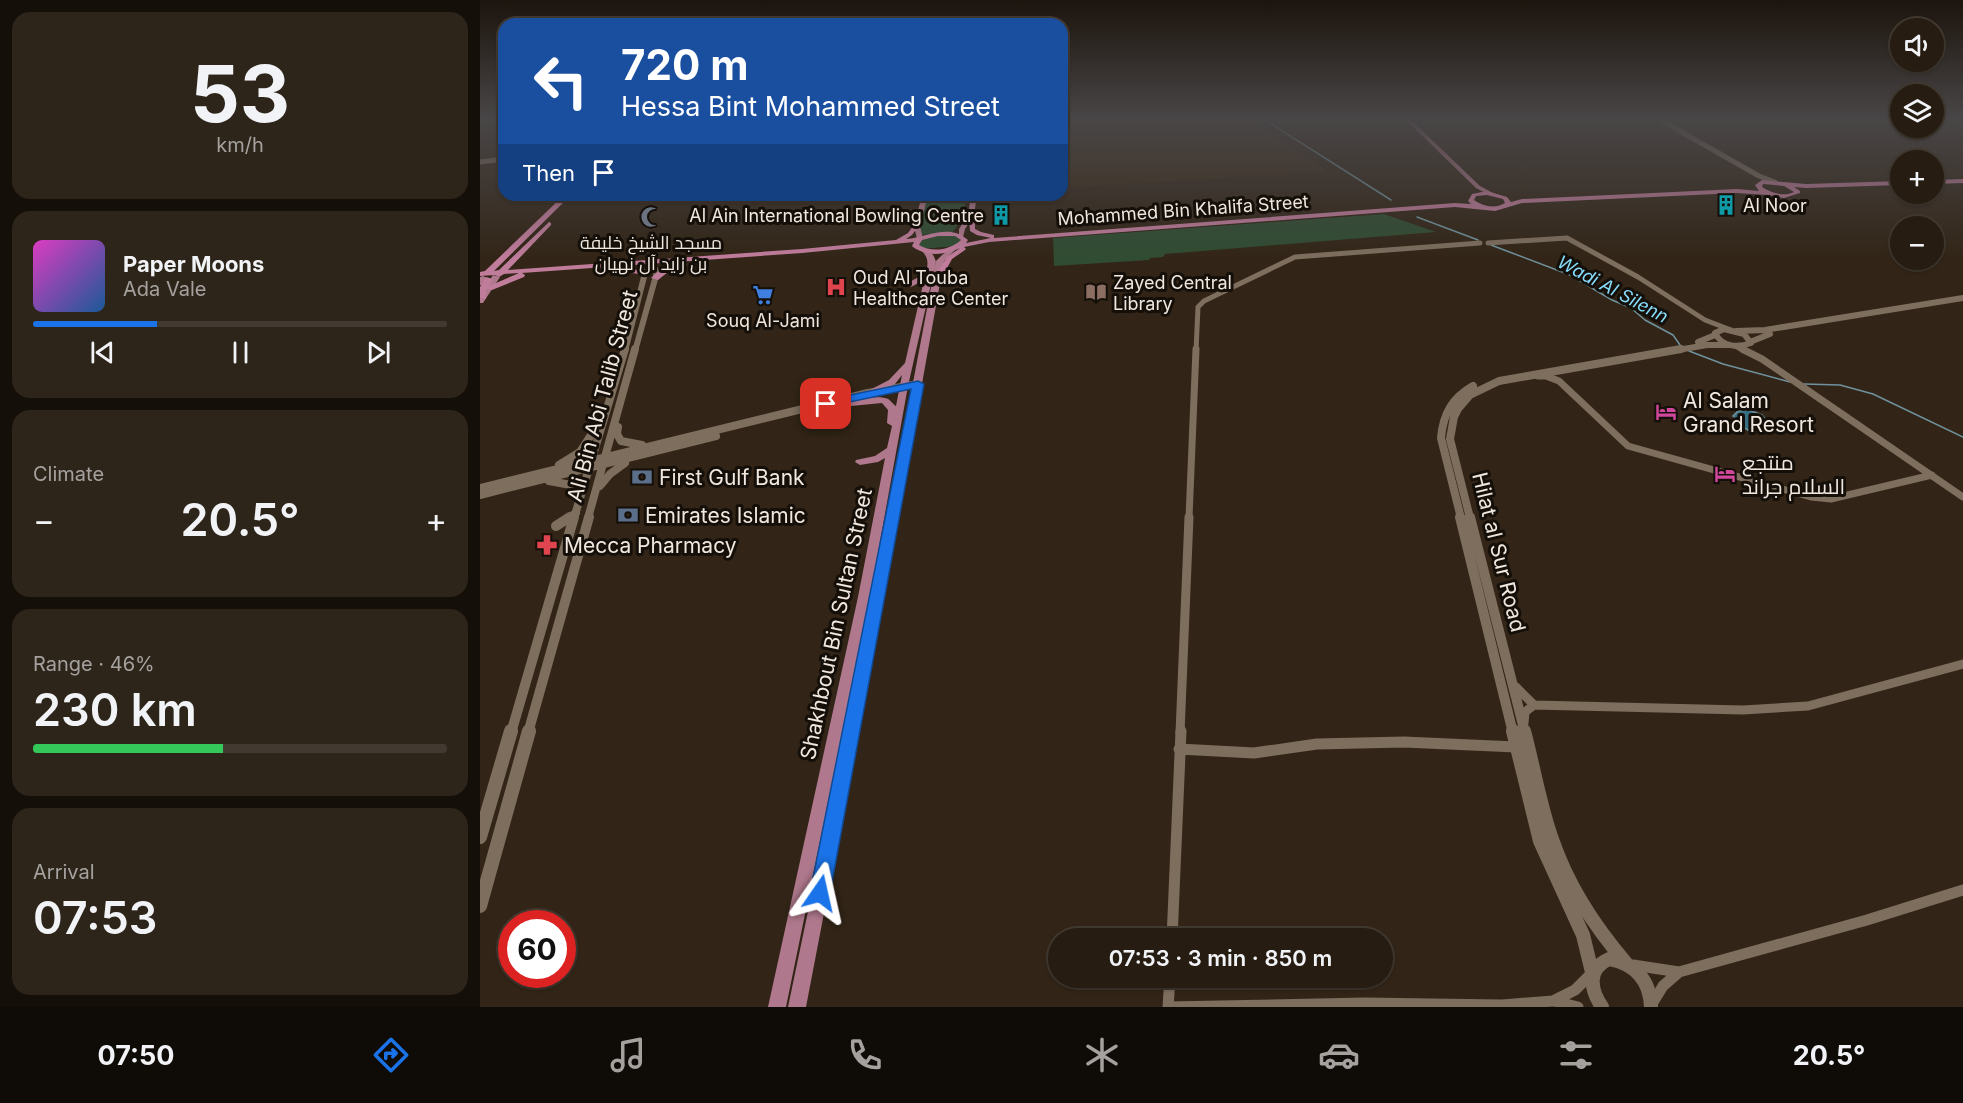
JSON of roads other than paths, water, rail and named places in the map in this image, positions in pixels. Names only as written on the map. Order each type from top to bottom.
[{"type":"highway","points":[[1502,196],[1519,198],[1745,188],[1775,182],[1806,186],[1890,185]]},
{"type":"highway","points":[[1944,184],[1963,183]]},
{"type":"highway","points":[[1759,184],[1769,193]]},
{"type":"highway","points":[[1786,184],[1798,192]]},
{"type":"highway","points":[[1502,196],[1509,204],[1522,201],[1737,191],[1790,196],[1811,189],[1890,185]]},
{"type":"highway","name":"Mohammed Bin Khalifa Street","points":[[920,245],[942,234],[999,236],[1443,202],[1491,194],[1502,196]]},
{"type":"highway","points":[[1473,196],[1472,202],[1480,206]]},
{"type":"highway","points":[[481,299],[488,275],[562,201]]},
{"type":"highway","points":[[488,275],[508,265],[572,201]]},
{"type":"highway","name":"Mohammed Bin Khalifa Street","points":[[920,245],[956,247],[1010,238],[1459,204],[1500,208],[1509,204]]},
{"type":"highway","points":[[972,213],[971,228],[974,231],[982,235],[999,236]]},
{"type":"highway","points":[[873,245],[904,238],[918,223]]},
{"type":"highway","points":[[956,247],[964,242],[962,236]]},
{"type":"highway","points":[[933,276],[949,258],[961,249],[1010,238]]},
{"type":"highway","points":[[488,275],[873,245],[920,245]]},
{"type":"highway","points":[[488,275],[615,269],[920,245]]},
{"type":"highway","points":[[488,275],[514,251],[514,247]]},
{"type":"highway","points":[[582,271],[634,266],[643,262],[653,266],[728,256]]},
{"type":"highway","points":[[655,278],[665,270],[684,264]]},
{"type":"highway","points":[[508,265],[536,270]]},
{"type":"highway","points":[[488,275],[569,267]]},
{"type":"highway","points":[[615,269],[645,273]]},
{"type":"highway","points":[[489,288],[521,275]]},
{"type":"main road","points":[[1449,165],[1474,189],[1473,196]]},
{"type":"main road","points":[[1455,165],[1478,187],[1491,194]]},
{"type":"main road","points":[[1733,165],[1754,177],[1759,184]]},
{"type":"main road","points":[[1740,165],[1775,182]]},
{"type":"main road","name":"Shakhbout Bin Sultan Street","points":[[797,1007],[918,384],[933,276],[932,260],[920,245],[918,223],[923,201]]},
{"type":"main road","points":[[962,236],[962,229],[972,213],[973,201]]},
{"type":"main road","name":"Shakhbout Bin Sultan Street","points":[[777,1007],[864,597],[903,389],[925,294],[942,259],[956,247]]},
{"type":"main road","name":"Ali Bin Abi Talib Street","points":[[480,837],[632,326],[645,273],[653,266],[657,269],[655,278],[480,906]]},
{"type":"main road","points":[[481,299],[489,288],[488,275]]},
{"type":"main road","points":[[909,285],[933,276]]},
{"type":"main road","points":[[1734,330],[1765,330],[1963,300]]},
{"type":"main road","points":[[1734,330],[1745,335],[1750,343],[1769,334],[1963,300]]},
{"type":"main road","name":"Hilat al Sur Road","points":[[1602,1007],[1594,994],[1592,972],[1583,935],[1540,841],[1503,657],[1450,439],[1453,414],[1472,394],[1499,381],[1682,347],[1702,341],[1720,330],[1734,330]]},
{"type":"main road","points":[[1715,334],[1720,341],[1732,345]]},
{"type":"main road","points":[[915,341],[917,348],[910,382],[918,384]]},
{"type":"main road","name":"Hilat al Sur Road","points":[[1651,1006],[1648,987],[1636,969],[1627,963],[1596,929],[1559,860],[1521,747],[1441,438],[1447,410],[1460,395],[1489,379],[1682,347],[1750,343]]},
{"type":"main road","points":[[868,393],[897,378],[912,355]]},
{"type":"main road","points":[[604,461],[670,448],[918,384]]},
{"type":"main road","points":[[506,485],[590,465],[686,437],[868,393],[903,389]]},
{"type":"main road","points":[[851,403],[875,400],[889,403],[895,432]]},
{"type":"main road","points":[[618,414],[620,420],[617,438],[626,444],[640,445],[686,437]]},
{"type":"main road","points":[[484,497],[506,485],[575,457],[589,442],[596,424],[604,415]]},
{"type":"main road","points":[[589,516],[600,484],[614,470],[633,460],[670,448]]},
{"type":"main road","points":[[888,468],[879,463],[860,464],[878,459],[892,449]]},
{"type":"main road","points":[[480,488],[547,481],[562,482],[575,489],[579,499]]},
{"type":"main road","points":[[556,526],[576,513]]},
{"type":"main road","points":[[1592,972],[1602,961],[1609,959],[1627,963]]},
{"type":"street","points":[[1172,928],[1198,307],[1215,296],[1295,257],[1567,238],[1638,277],[1705,320],[1734,330]]},
{"type":"street","points":[[1705,320],[1715,334]]},
{"type":"street","points":[[1750,343],[1762,359]]},
{"type":"street","points":[[1732,345],[1762,359],[1963,497]]},
{"type":"street","points":[[1559,381],[1557,376],[1561,372],[1579,367]]},
{"type":"street","points":[[1520,377],[1546,376],[1559,381],[1628,446],[1811,497],[1831,499],[1932,475]]},
{"type":"street","points":[[1503,657],[1518,690],[1534,705]]},
{"type":"street","points":[[1179,749],[1254,753],[1317,744],[1404,742],[1521,747],[1525,712],[1534,705],[1743,710],[1808,706],[1963,664]]},
{"type":"street","points":[[1627,963],[1679,972],[1867,920],[1963,890]]},
{"type":"street","points":[[1553,1001],[1575,990],[1592,972]]},
{"type":"street","points":[[1651,1006],[1663,986],[1679,972]]},
{"type":"street","points":[[1169,988],[1168,1007],[1365,1003],[1502,1005],[1553,1001],[1578,1007]]},
{"type":"water","points":[[1749,410],[1762,415],[1769,424],[1766,426],[1768,429],[1751,432],[1733,421],[1735,418],[1733,416],[1738,411]]},
{"type":"waterway","name":"Wadi Al Silenn","points":[[1336,165],[1391,200]]},
{"type":"waterway","name":"Wadi Al Silenn","points":[[1417,217],[1478,240]]},
{"type":"waterway","name":"Wadi Al Silenn","points":[[1491,245],[1570,275],[1612,300],[1631,308],[1645,320],[1673,335],[1680,345]]},
{"type":"waterway","name":"Wadi Al Silenn","points":[[1689,351],[1723,364],[1790,382]]},
{"type":"waterway","name":"Wadi Al Silenn","points":[[1804,384],[1840,385],[1873,394],[1963,437]]},
{"type":"place","name":"Al Noor","points":[[1726,205]]},
{"type":"place","name":"Al Ain International Bowling Centre","points":[[1001,215]]},
{"type":"place","name":"مسجد الشيخ خليفة بن زايد آل نهيان","points":[[651,217]]},
{"type":"place","name":"Oud Al Touba Healthcare Center","points":[[836,287]]},
{"type":"place","name":"Zayed Central Library","points":[[1096,292]]},
{"type":"place","name":"Souq Al-Jami","points":[[763,295]]},
{"type":"place","name":"Al Salam Grand Resort","points":[[1666,412]]},
{"type":"place","name":"منتجع السلام جراند","points":[[1725,474]]},
{"type":"place","name":"First Gulf Bank","points":[[642,477]]},
{"type":"place","name":"Emirates Islamic","points":[[628,515]]},
{"type":"place","name":"Mecca Pharmacy","points":[[547,545]]}]
